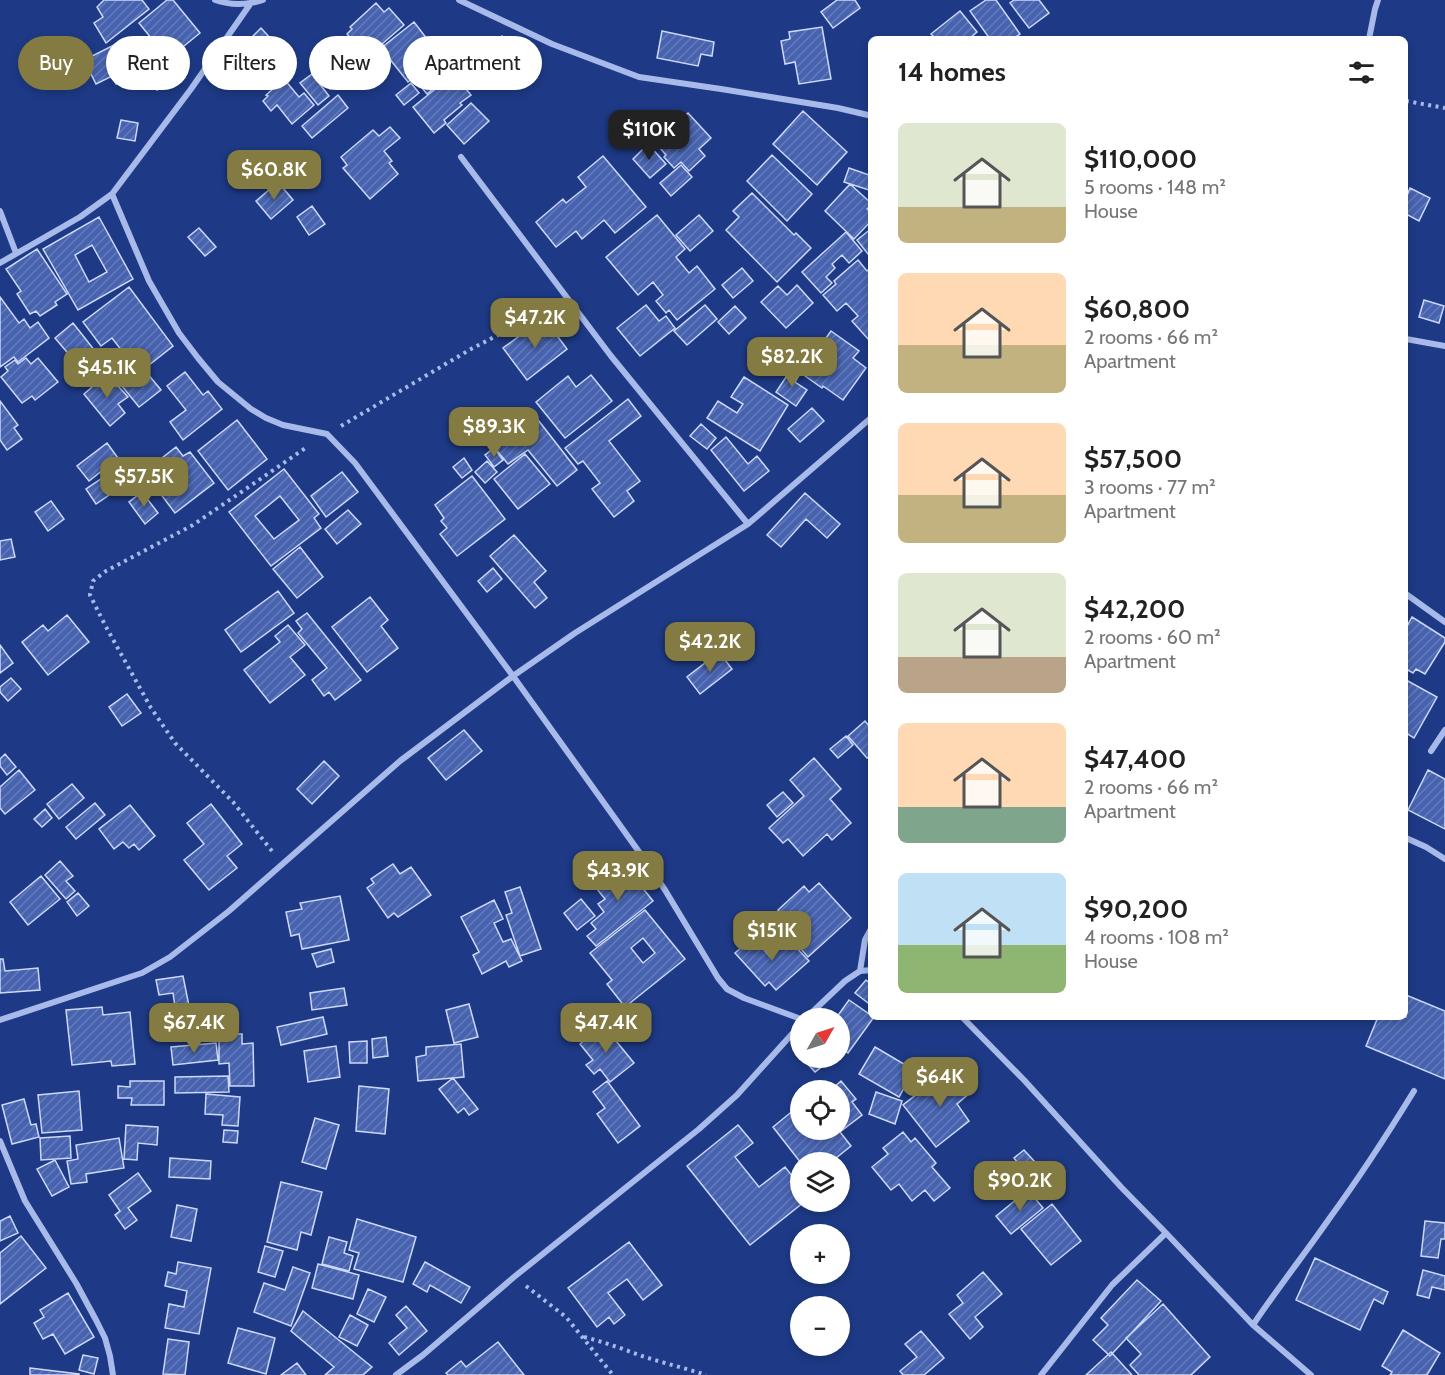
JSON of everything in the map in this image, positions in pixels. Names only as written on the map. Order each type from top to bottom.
[{"type":"street","points":[[215,0],[225,4],[263,0]]},
{"type":"street","points":[[1370,36],[1378,0]]},
{"type":"street","points":[[462,1],[552,44],[639,77],[745,92],[868,115]]},
{"type":"street","points":[[0,263],[80,217],[112,194],[191,89],[251,2]]},
{"type":"street","points":[[461,157],[611,356],[748,524]]},
{"type":"street","points":[[112,194],[149,281],[179,333],[198,358],[218,382],[251,410],[283,424],[327,434],[355,463],[513,676],[642,856],[722,983],[727,989],[744,998],[790,1015]]},
{"type":"street","points":[[0,211],[16,254]]},
{"type":"street","points":[[1408,339],[1445,346]]},
{"type":"street","points":[[0,1020],[142,973],[170,957],[229,910],[400,761],[513,676],[575,633],[748,524],[868,420]]},
{"type":"street","points":[[1408,595],[1445,622]]},
{"type":"street","points":[[1431,751],[1445,730]]},
{"type":"street","points":[[1408,839],[1445,859]]},
{"type":"street","points":[[860,971],[868,934]]},
{"type":"street","points":[[817,1008],[845,981],[860,971],[868,970]]},
{"type":"street","points":[[965,1020],[1253,1324],[1311,1375]]},
{"type":"street","points":[[396,1375],[707,1122],[737,1095],[790,1036]]},
{"type":"street","points":[[1253,1324],[1329,1220],[1414,1092]]},
{"type":"street","points":[[0,1141],[25,1201],[76,1283],[101,1329],[110,1356],[113,1375]]},
{"type":"street","points":[[1041,1375],[1112,1285],[1166,1233]]},
{"type":"path","points":[[1408,101],[1445,108]]},
{"type":"path","points":[[282,864],[233,802],[175,742],[151,708],[90,595],[93,581],[106,571],[193,525],[327,434],[461,354],[569,298]]},
{"type":"path","points":[[514,1277],[566,1317],[613,1375]]},
{"type":"path","points":[[583,1337],[706,1375]]},
{"type":"building","points":[[104,0],[142,0],[149,9],[115,36],[106,36],[106,43],[94,23],[103,17],[97,7]]},
{"type":"building","points":[[167,0],[173,0],[200,33],[190,41],[190,36],[149,36],[139,23]]},
{"type":"building","points":[[837,0],[855,0],[860,8],[833,28],[821,12]]},
{"type":"building","points":[[986,0],[996,0],[1020,34],[1017,36],[988,36],[970,11]]},
{"type":"building","points":[[1014,0],[1039,0],[1049,13],[1029,28],[1010,3]]},
{"type":"building","points":[[376,3],[384,12],[389,8],[404,25],[391,36],[349,36],[347,34],[352,29],[350,27]]},
{"type":"building","points":[[960,11],[977,32],[972,36],[933,36],[931,34]]},
{"type":"building","points":[[414,22],[425,36],[403,36],[403,76],[391,61],[391,40]]},
{"type":"building","points":[[822,27],[831,79],[799,84],[795,62],[785,64],[781,41],[790,39],[789,32]]},
{"type":"building","points":[[261,28],[268,36],[253,36]]},
{"type":"building","points":[[662,31],[714,42],[712,56],[701,54],[698,66],[657,58]]},
{"type":"building","points":[[106,49],[106,79],[96,84],[94,80],[94,55]]},
{"type":"building","points":[[309,76],[309,90],[324,90],[329,96],[318,105],[300,83]]},
{"type":"building","points":[[403,89],[417,90],[419,93],[404,105],[396,95]]},
{"type":"building","points":[[272,90],[293,90],[299,97],[304,93],[314,105],[292,124],[277,105],[271,111],[263,101],[268,96],[266,95]]},
{"type":"building","points":[[434,90],[467,90],[471,95],[460,103],[462,105],[444,120],[446,123],[434,133],[413,107]]},
{"type":"building","points":[[338,95],[348,108],[312,138],[302,126]]},
{"type":"building","points":[[471,103],[489,121],[464,144],[447,125]]},
{"type":"building","points":[[803,111],[847,152],[817,185],[773,144]]},
{"type":"building","points":[[688,113],[711,138],[699,149],[705,156],[689,171],[681,162],[674,168],[648,134],[669,115],[676,123]]},
{"type":"building","points":[[121,120],[138,123],[135,141],[117,138]]},
{"type":"building","points":[[390,127],[400,138],[384,151],[392,161],[389,163],[398,174],[370,199],[343,168],[347,165],[341,157],[373,130],[379,136]]},
{"type":"building","points":[[648,144],[666,164],[650,178],[633,159]]},
{"type":"building","points":[[772,155],[812,194],[787,221],[747,181]]},
{"type":"building","points":[[603,156],[646,207],[615,233],[604,220],[582,239],[576,231],[556,247],[536,222],[563,199],[566,203],[586,187],[578,177]]},
{"type":"building","points":[[681,165],[692,177],[671,196],[660,183]]},
{"type":"building","points":[[849,168],[868,175],[868,190],[844,182]]},
{"type":"building","points":[[278,182],[293,200],[271,219],[256,201]]},
{"type":"building","points":[[850,184],[868,200],[868,224],[854,239],[825,211]]},
{"type":"building","points":[[1410,188],[1430,198],[1419,221],[1408,215]]},
{"type":"building","points":[[752,193],[794,235],[796,233],[811,248],[777,282],[726,230],[739,217],[733,211]]},
{"type":"building","points":[[312,206],[325,224],[309,235],[297,217]]},
{"type":"building","points":[[657,215],[685,249],[676,257],[689,273],[697,266],[715,289],[677,320],[669,310],[666,313],[656,301],[663,295],[653,282],[638,295],[606,257]]},
{"type":"building","points":[[699,215],[713,231],[690,251],[676,235]]},
{"type":"building","points":[[99,217],[133,279],[78,310],[43,249]],"holes":[[[92,245],[107,272],[89,282],[75,255]]]},
{"type":"building","points":[[199,228],[216,247],[205,256],[188,237]]},
{"type":"building","points":[[868,231],[868,254],[857,240]]},
{"type":"building","points":[[846,232],[862,251],[849,263],[842,255],[832,264],[835,268],[826,277],[832,283],[821,293],[802,272]]},
{"type":"building","points":[[37,249],[67,294],[55,302],[57,305],[40,316],[36,311],[30,314],[17,294],[21,291],[6,269]]},
{"type":"building","points":[[858,260],[868,270],[868,339],[852,321],[858,316],[846,303],[837,311],[823,295],[836,284],[834,281]]},
{"type":"building","points":[[742,268],[753,281],[733,298],[722,285]]},
{"type":"building","points":[[797,285],[813,303],[786,328],[761,302],[778,286],[787,295]]},
{"type":"building","points":[[129,287],[173,346],[139,373],[112,338],[101,346],[83,322]]},
{"type":"building","points":[[0,297],[19,323],[24,319],[30,328],[38,322],[49,338],[18,362],[14,357],[0,367]]},
{"type":"building","points":[[1424,300],[1444,306],[1439,323],[1419,317]]},
{"type":"building","points":[[646,305],[659,321],[666,316],[675,328],[640,356],[617,328]]},
{"type":"building","points":[[705,305],[717,319],[687,345],[674,331]]},
{"type":"building","points":[[735,306],[746,318],[729,334],[718,322]]},
{"type":"building","points":[[544,318],[567,349],[527,380],[503,348]]},
{"type":"building","points":[[73,323],[95,351],[78,365],[55,338]]},
{"type":"building","points":[[831,331],[859,351],[853,358],[866,368],[843,400],[801,373]]},
{"type":"building","points":[[26,358],[31,364],[38,358],[58,382],[35,400],[32,396],[22,403],[1,377],[8,371],[5,367],[15,360],[18,364]]},
{"type":"building","points":[[127,364],[139,380],[147,373],[161,390],[139,407],[113,375]]},
{"type":"building","points":[[792,368],[800,374],[795,382],[807,390],[796,406],[776,392]]},
{"type":"building","points":[[185,372],[203,395],[208,391],[222,409],[183,440],[170,422],[186,410],[167,386]]},
{"type":"building","points":[[107,374],[128,397],[118,404],[125,413],[110,426],[84,394]]},
{"type":"building","points":[[591,375],[612,401],[565,438],[536,402],[568,376],[576,387]]},
{"type":"building","points":[[744,377],[788,405],[760,451],[707,418],[718,401],[737,413],[743,404],[731,397]]},
{"type":"building","points":[[628,399],[641,416],[609,441],[640,481],[627,491],[634,501],[614,517],[592,489],[600,483],[583,461],[578,464],[565,448]]},
{"type":"building","points":[[0,401],[18,425],[14,428],[22,439],[7,450],[0,440]]},
{"type":"building","points":[[812,408],[824,421],[800,442],[788,429]]},
{"type":"building","points":[[535,416],[577,470],[557,486],[528,450],[508,464],[495,448]]},
{"type":"building","points":[[237,420],[267,459],[228,490],[198,451]]},
{"type":"building","points":[[701,424],[716,438],[707,449],[690,436]]},
{"type":"building","points":[[726,437],[748,464],[757,456],[769,471],[744,491],[711,450]]},
{"type":"building","points":[[107,443],[118,458],[89,481],[77,466]]},
{"type":"building","points":[[176,447],[183,456],[190,452],[214,483],[175,513],[144,472]]},
{"type":"building","points":[[494,448],[503,460],[494,467],[485,455]]},
{"type":"building","points":[[525,454],[550,484],[518,509],[494,479]]},
{"type":"building","points":[[132,458],[150,484],[137,492],[130,481],[96,504],[86,489]]},
{"type":"building","points":[[464,458],[472,470],[462,478],[453,467]]},
{"type":"building","points":[[487,461],[497,472],[485,483],[475,472]]},
{"type":"building","points":[[284,469],[319,514],[314,518],[321,528],[271,566],[229,512]],"holes":[[[280,496],[299,520],[274,539],[255,516]]]},
{"type":"building","points":[[342,472],[358,492],[326,517],[311,496]]},
{"type":"building","points":[[472,476],[505,519],[457,556],[440,534],[447,528],[441,521],[444,518],[435,505]]},
{"type":"building","points":[[142,492],[158,513],[145,524],[129,502]]},
{"type":"building","points":[[805,493],[840,524],[827,538],[806,519],[781,547],[767,535]]},
{"type":"building","points":[[51,501],[64,519],[48,531],[35,512]]},
{"type":"building","points":[[348,510],[361,524],[337,544],[325,529]]},
{"type":"building","points":[[514,535],[546,571],[534,582],[547,598],[535,608],[490,556]]},
{"type":"building","points":[[11,539],[15,557],[0,560],[0,541]]},
{"type":"building","points":[[300,547],[323,577],[297,598],[273,569]]},
{"type":"building","points":[[493,568],[502,579],[487,592],[478,581]]},
{"type":"building","points":[[278,591],[294,613],[241,652],[225,630]]},
{"type":"building","points":[[370,597],[388,620],[381,626],[398,648],[367,672],[332,627]]},
{"type":"building","points":[[307,613],[361,680],[335,700],[329,692],[324,696],[312,680],[327,668],[298,633],[302,629],[296,621]]},
{"type":"building","points":[[67,615],[89,642],[48,675],[22,642],[43,625],[48,631]]},
{"type":"building","points":[[1412,617],[1445,638],[1445,642],[1425,674],[1416,669],[1413,673],[1408,670],[1408,624]]},
{"type":"building","points":[[288,625],[305,645],[290,657],[305,675],[270,703],[244,670],[280,642],[275,636]]},
{"type":"building","points":[[0,645],[13,663],[0,673]]},
{"type":"building","points":[[719,652],[732,669],[700,694],[687,677]]},
{"type":"building","points":[[11,678],[21,689],[8,701],[0,692],[0,687]]},
{"type":"building","points":[[1408,681],[1437,697],[1414,738],[1408,734]]},
{"type":"building","points":[[127,694],[141,713],[122,726],[109,707]]},
{"type":"building","points":[[865,721],[868,725],[868,757],[867,758],[848,736]]},
{"type":"building","points":[[464,730],[482,751],[446,780],[428,758]]},
{"type":"building","points":[[846,736],[853,745],[838,758],[830,749]]},
{"type":"building","points":[[5,754],[16,767],[7,775],[0,766],[0,759]]},
{"type":"building","points":[[814,758],[841,789],[830,799],[851,823],[832,840],[827,834],[803,856],[788,839],[783,843],[769,828],[804,796],[790,780]]},
{"type":"building","points":[[324,761],[339,776],[312,804],[297,789]]},
{"type":"building","points":[[19,770],[35,790],[5,814],[0,808],[0,787]]},
{"type":"building","points":[[1428,770],[1445,779],[1445,829],[1408,810]]},
{"type":"building","points":[[72,784],[84,798],[59,819],[47,804]]},
{"type":"building","points":[[783,792],[793,803],[777,817],[767,805]]},
{"type":"building","points":[[95,803],[105,815],[76,839],[66,827]]},
{"type":"building","points":[[211,804],[242,844],[227,856],[237,868],[209,890],[184,860],[204,844],[187,823]]},
{"type":"building","points":[[130,805],[155,836],[139,850],[134,844],[129,848],[123,842],[114,849],[99,829]]},
{"type":"building","points":[[45,809],[52,818],[42,827],[34,819]]},
{"type":"building","points":[[60,861],[73,876],[66,881],[75,891],[66,899],[45,875]]},
{"type":"building","points":[[621,861],[653,901],[596,946],[587,936],[596,929],[591,923],[604,912],[598,904],[605,899],[593,884]]},
{"type":"building","points":[[393,864],[400,874],[411,867],[431,895],[398,917],[394,913],[388,918],[367,888],[374,883],[371,879]]},
{"type":"building","points":[[41,876],[60,899],[28,925],[10,902]]},
{"type":"building","points":[[819,883],[851,918],[808,957],[777,922],[783,916],[778,910],[804,886],[809,892]]},
{"type":"building","points":[[520,887],[541,949],[520,956],[506,915],[512,913],[505,892]]},
{"type":"building","points":[[78,893],[89,906],[77,916],[67,902]]},
{"type":"building","points":[[340,896],[349,940],[302,949],[299,934],[291,936],[286,912],[302,909],[300,903]]},
{"type":"building","points":[[581,899],[595,916],[577,930],[564,913]]},
{"type":"building","points":[[494,900],[503,919],[494,923],[503,942],[511,939],[522,961],[509,967],[506,961],[482,974],[473,955],[479,952],[461,917]]},
{"type":"building","points":[[645,910],[685,959],[625,1007],[607,984],[612,980],[590,953]],"holes":[[[643,938],[655,953],[643,963],[631,948]]]},
{"type":"building","points":[[753,937],[770,957],[789,940],[809,961],[776,990],[769,982],[765,986],[735,953]]},
{"type":"building","points":[[331,949],[334,962],[317,967],[312,954]]},
{"type":"building","points":[[0,959],[3,959],[5,971],[38,968],[40,990],[0,993]]},
{"type":"building","points":[[183,976],[190,1011],[176,1014],[173,993],[159,995],[156,980]]},
{"type":"building","points":[[866,980],[868,982],[868,1003],[855,993]]},
{"type":"building","points":[[344,988],[347,1005],[312,1010],[310,993]]},
{"type":"building","points":[[1408,996],[1445,1011],[1445,1079],[1366,1046],[1377,1020],[1408,1020]]},
{"type":"building","points":[[849,1000],[868,1013],[868,1020],[872,1020],[850,1050],[850,1008],[843,1008]]},
{"type":"building","points":[[469,1004],[478,1037],[454,1043],[446,1010]]},
{"type":"building","points":[[102,1007],[103,1015],[130,1012],[135,1064],[112,1066],[111,1061],[72,1065],[66,1010]]},
{"type":"building","points":[[323,1017],[327,1034],[281,1045],[277,1027]]},
{"type":"building","points":[[603,1025],[634,1063],[610,1082],[600,1069],[594,1074],[586,1065],[593,1060],[580,1044]]},
{"type":"building","points":[[219,1034],[242,1034],[242,1044],[253,1043],[254,1086],[230,1086],[229,1063],[219,1064]]},
{"type":"building","points":[[386,1037],[388,1056],[373,1058],[372,1039]]},
{"type":"building","points":[[367,1041],[367,1063],[350,1063],[349,1042]]},
{"type":"building","points":[[216,1043],[218,1060],[173,1065],[171,1047]]},
{"type":"building","points":[[461,1044],[464,1077],[418,1081],[416,1057],[426,1055],[426,1047]]},
{"type":"building","points":[[336,1046],[340,1077],[308,1082],[304,1051]]},
{"type":"building","points":[[875,1047],[914,1070],[899,1097],[859,1074]]},
{"type":"building","points":[[950,1068],[970,1093],[957,1104],[969,1121],[936,1147],[903,1105]]},
{"type":"building","points":[[228,1076],[229,1092],[175,1093],[175,1077]]},
{"type":"building","points":[[453,1078],[478,1109],[469,1115],[464,1108],[458,1113],[439,1089]]},
{"type":"building","points":[[130,1081],[164,1081],[164,1105],[131,1105],[132,1098],[118,1098],[118,1086],[130,1087]]},
{"type":"building","points":[[607,1081],[640,1126],[618,1143],[597,1114],[605,1108],[593,1092]]},
{"type":"building","points":[[359,1086],[389,1089],[385,1134],[356,1131]]},
{"type":"building","points":[[79,1091],[82,1130],[42,1133],[38,1095]]},
{"type":"building","points":[[850,1092],[856,1099],[852,1102],[862,1115],[850,1124]]},
{"type":"building","points":[[876,1092],[902,1101],[895,1124],[869,1114]]},
{"type":"building","points":[[206,1094],[240,1097],[238,1126],[222,1125],[223,1115],[205,1114]]},
{"type":"building","points":[[24,1099],[31,1125],[36,1124],[39,1137],[12,1144],[2,1105]]},
{"type":"building","points":[[790,1113],[790,1140],[846,1140],[851,1146],[844,1152],[792,1152],[773,1127]]},
{"type":"building","points":[[315,1118],[339,1125],[326,1169],[302,1162]]},
{"type":"building","points":[[126,1125],[158,1127],[157,1145],[138,1143],[137,1160],[124,1159]]},
{"type":"building","points":[[738,1125],[753,1143],[735,1157],[759,1187],[785,1167],[790,1173],[791,1212],[750,1245],[687,1166]]},
{"type":"building","points":[[224,1130],[238,1131],[237,1143],[223,1142]]},
{"type":"building","points":[[903,1132],[911,1142],[915,1138],[936,1163],[932,1167],[950,1188],[934,1201],[925,1190],[912,1201],[899,1184],[891,1190],[872,1167],[888,1154],[883,1148]]},
{"type":"building","points":[[70,1136],[71,1158],[41,1160],[40,1138]]},
{"type":"building","points":[[119,1138],[124,1168],[86,1174],[87,1182],[71,1184],[67,1161],[78,1159],[76,1145]]},
{"type":"building","points":[[1024,1150],[1034,1161],[1023,1170],[1014,1158]]},
{"type":"building","points":[[170,1158],[211,1161],[210,1179],[169,1177]]},
{"type":"building","points":[[55,1160],[69,1187],[52,1196],[37,1169]]},
{"type":"building","points":[[138,1173],[151,1191],[128,1208],[137,1220],[125,1229],[115,1215],[120,1211],[109,1195]]},
{"type":"building","points":[[281,1182],[322,1192],[311,1235],[301,1232],[297,1250],[267,1242]]},
{"type":"building","points":[[1028,1190],[1043,1208],[1011,1234],[996,1216]]},
{"type":"building","points":[[1052,1204],[1081,1241],[1051,1265],[1021,1229]]},
{"type":"building","points":[[177,1205],[197,1209],[191,1241],[171,1237]]},
{"type":"building","points":[[10,1216],[18,1233],[0,1241],[0,1221]]},
{"type":"building","points":[[357,1219],[416,1237],[403,1282],[354,1269],[359,1253],[349,1250]]},
{"type":"building","points":[[1425,1221],[1445,1223],[1445,1239],[1441,1239],[1438,1258],[1421,1256]]},
{"type":"building","points":[[21,1236],[46,1268],[0,1304],[0,1253]]},
{"type":"building","points":[[329,1237],[347,1242],[344,1253],[353,1256],[349,1271],[322,1264]]},
{"type":"building","points":[[629,1242],[662,1285],[643,1300],[627,1279],[608,1293],[625,1315],[614,1324],[609,1317],[597,1327],[568,1288]]},
{"type":"building","points":[[265,1246],[283,1251],[275,1277],[258,1272]]},
{"type":"building","points":[[1315,1258],[1388,1292],[1383,1304],[1374,1299],[1360,1330],[1296,1300]]},
{"type":"building","points":[[178,1262],[211,1268],[199,1334],[165,1328],[169,1304],[184,1307],[187,1291],[165,1286],[168,1272],[176,1274]]},
{"type":"building","points":[[425,1262],[470,1287],[461,1303],[430,1285],[427,1292],[413,1284]]},
{"type":"building","points":[[318,1264],[359,1275],[353,1299],[312,1288]]},
{"type":"building","points":[[293,1267],[310,1273],[291,1326],[254,1312],[264,1283],[285,1290]]},
{"type":"building","points":[[1423,1270],[1445,1276],[1445,1290],[1432,1287],[1429,1298],[1417,1295]]},
{"type":"building","points":[[983,1272],[1002,1294],[975,1317],[983,1327],[970,1339],[949,1314],[963,1303],[957,1295]]},
{"type":"building","points":[[1137,1280],[1161,1301],[1110,1356],[1093,1340],[1108,1325],[1101,1318]]},
{"type":"building","points":[[368,1289],[386,1297],[374,1322],[357,1314]]},
{"type":"building","points":[[68,1293],[94,1337],[65,1354],[53,1334],[43,1339],[34,1323],[44,1317],[40,1310]]},
{"type":"building","points":[[1163,1304],[1210,1357],[1191,1375],[1139,1375],[1130,1365],[1141,1354],[1126,1338]]},
{"type":"building","points":[[406,1306],[427,1331],[399,1355],[389,1343],[407,1328],[396,1315]]},
{"type":"building","points":[[303,1311],[372,1367],[363,1375],[325,1375],[334,1367],[291,1331]]},
{"type":"building","points":[[350,1315],[368,1325],[357,1346],[339,1337]]},
{"type":"building","points":[[238,1328],[275,1338],[266,1374],[228,1363]]},
{"type":"building","points":[[1403,1330],[1440,1353],[1427,1375],[1390,1375],[1392,1372],[1382,1366]]},
{"type":"building","points":[[921,1331],[944,1358],[924,1375],[903,1375],[900,1371],[917,1357],[905,1344]]},
{"type":"building","points":[[168,1339],[189,1342],[185,1375],[163,1374]]},
{"type":"building","points":[[498,1342],[524,1375],[448,1375],[446,1373],[461,1361],[466,1367]]},
{"type":"building","points":[[1111,1352],[1132,1375],[1086,1375]]},
{"type":"building","points":[[83,1355],[98,1358],[94,1374],[79,1370]]},
{"type":"building","points":[[297,1363],[306,1375],[281,1375]]},
{"type":"building","points":[[30,1368],[79,1374],[79,1375],[30,1375]]}]
